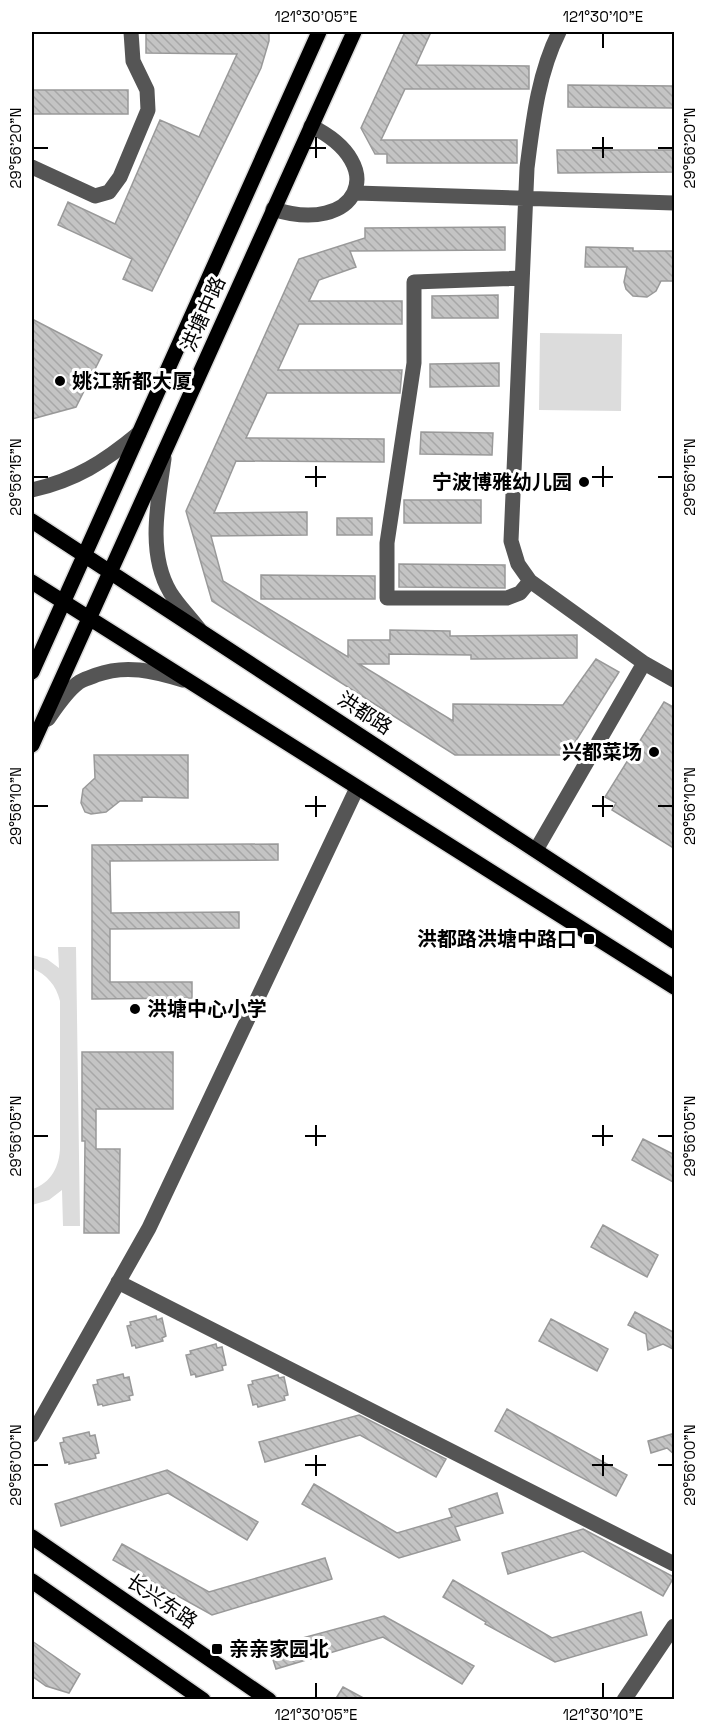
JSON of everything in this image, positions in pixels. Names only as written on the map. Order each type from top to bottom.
[{"type":"main road","name":"洪塘中路","points":[[32,672],[319,32]]},
{"type":"main road","name":"洪塘中路","points":[[34,739],[354,32]]},
{"type":"main road","name":"洪都路","points":[[32,521],[675,941]]},
{"type":"main road","points":[[32,582],[675,987]]},
{"type":"main road","name":"长兴东路","points":[[32,1537],[269,1700]]},
{"type":"main road","points":[[32,1581],[202,1700]]},
{"type":"street","points":[[32,167],[95,196],[109,192],[120,177],[148,110],[147,90],[133,61],[131,32]]},
{"type":"street","points":[[559,32],[547,56],[533,119],[525,199],[511,541],[518,564],[530,581],[644,663],[675,680]]},
{"type":"street","points":[[273,209],[295,215],[316,215],[343,207],[356,193],[358,181],[344,149],[329,135],[311,126]]},
{"type":"street","points":[[356,193],[675,203]]},
{"type":"street","points":[[522,278],[414,282],[414,363],[387,543],[387,598],[507,597],[520,592],[530,581]]},
{"type":"street","points":[[32,490],[54,485],[76,476],[110,457],[139,433]]},
{"type":"street","points":[[165,450],[156,514],[156,545],[170,592],[201,632]]},
{"type":"street","points":[[536,850],[644,663]]},
{"type":"street","points":[[34,739],[65,696],[80,681],[101,673],[120,669],[138,669],[188,682]]},
{"type":"street","points":[[32,1435],[149,1228],[357,788]]},
{"type":"street","points":[[118,1282],[675,1564]]},
{"type":"street","points":[[624,1700],[675,1626]]},
{"type":"shaded area","points":[[540,333],[622,334],[621,411],[539,410]]},
{"type":"shaded area","points":[[58,947],[76,947],[80,1226],[63,1226],[62,1190],[49,1200],[32,1205],[32,1189],[44,1183],[53,1173],[60,1154],[60,1001],[50,981],[32,968],[32,955],[47,959],[59,968]]},
{"type":"building","points":[[146,32],[269,32],[269,41],[261,68],[152,291],[123,279],[132,259],[58,225],[68,202],[115,224],[160,120],[199,137],[237,54],[146,53]]},
{"type":"building","points":[[405,32],[431,32],[416,65],[529,66],[529,89],[405,89],[381,140],[517,140],[517,163],[387,163],[387,154],[375,154],[361,128]]},
{"type":"building","points":[[568,85],[675,86],[675,108],[568,107]]},
{"type":"building","points":[[32,90],[128,90],[128,114],[32,114]]},
{"type":"building","points":[[557,150],[675,150],[675,172],[558,173]]},
{"type":"building","points":[[505,227],[505,250],[350,251],[356,267],[319,280],[309,301],[402,301],[402,324],[299,324],[278,370],[402,370],[400,393],[267,393],[246,438],[384,439],[384,462],[236,461],[214,513],[307,512],[307,535],[211,536],[223,581],[348,657],[348,640],[390,640],[390,630],[450,631],[450,636],[577,635],[577,658],[471,659],[471,655],[389,654],[389,664],[359,664],[453,721],[453,704],[563,705],[596,659],[619,672],[567,755],[455,755],[212,601],[186,511],[299,259],[365,238],[365,228]]},
{"type":"building","points":[[586,247],[633,248],[633,251],[675,251],[675,281],[661,281],[656,291],[647,297],[633,296],[626,289],[624,282],[627,267],[585,267]]},
{"type":"building","points":[[498,295],[498,318],[432,318],[432,296]]},
{"type":"building","name":"姚江新都大厦","points":[[32,319],[102,355],[76,407],[32,419]]},
{"type":"building","points":[[499,363],[499,386],[430,387],[430,364]]},
{"type":"building","points":[[421,432],[493,433],[492,455],[420,454]]},
{"type":"building","points":[[404,500],[481,500],[481,523],[404,523]]},
{"type":"building","points":[[337,518],[372,518],[372,535],[337,535]]},
{"type":"building","points":[[399,564],[505,565],[505,588],[399,587]]},
{"type":"building","points":[[261,575],[375,576],[375,599],[261,599]]},
{"type":"building","name":"兴都菜场","points":[[664,702],[675,708],[675,849],[612,810],[616,803],[605,797]]},
{"type":"building","points":[[94,755],[188,755],[188,798],[142,797],[142,801],[120,801],[106,812],[91,814],[85,812],[81,803],[83,789],[95,778]]},
{"type":"building","points":[[278,844],[278,860],[110,861],[111,913],[239,912],[239,928],[110,929],[110,982],[192,982],[192,998],[92,999],[92,845]]},
{"type":"building","points":[[82,1052],[173,1052],[173,1109],[96,1109],[96,1149],[120,1149],[119,1233],[84,1233],[85,1141],[82,1141]]},
{"type":"building","points":[[643,1139],[675,1155],[675,1183],[632,1160]]},
{"type":"building","points":[[603,1225],[658,1255],[647,1277],[591,1247]]},
{"type":"building","points":[[635,1312],[675,1333],[675,1350],[663,1344],[648,1350],[646,1334],[628,1325]]},
{"type":"building","points":[[156,1316],[157,1320],[162,1318],[166,1336],[162,1338],[163,1341],[136,1348],[135,1345],[132,1346],[127,1326],[131,1325],[130,1322]]},
{"type":"building","points":[[551,1319],[608,1349],[597,1371],[539,1341]]},
{"type":"building","points":[[216,1344],[217,1348],[222,1347],[226,1365],[222,1366],[223,1370],[196,1377],[195,1374],[191,1375],[186,1355],[191,1354],[190,1351]]},
{"type":"building","points":[[123,1374],[124,1378],[129,1377],[133,1395],[129,1396],[130,1400],[98,1405],[93,1385],[98,1384],[97,1380]]},
{"type":"building","points":[[278,1375],[279,1378],[284,1377],[288,1395],[284,1396],[285,1400],[258,1407],[257,1404],[253,1405],[248,1385],[253,1384],[252,1381]]},
{"type":"building","points":[[507,1409],[627,1475],[616,1496],[495,1431]]},
{"type":"building","points":[[359,1415],[446,1459],[436,1477],[360,1435],[265,1462],[259,1442]]},
{"type":"building","points":[[89,1432],[90,1436],[95,1435],[99,1453],[95,1454],[96,1458],[65,1463],[60,1443],[64,1442],[63,1438]]},
{"type":"building","points":[[675,1433],[675,1455],[667,1448],[651,1453],[648,1441]]},
{"type":"building","points":[[167,1470],[258,1522],[247,1540],[168,1493],[61,1526],[55,1504]]},
{"type":"building","points":[[314,1484],[397,1533],[452,1517],[449,1509],[497,1493],[503,1513],[455,1527],[460,1540],[399,1558],[302,1504]]},
{"type":"building","points":[[583,1529],[674,1577],[663,1596],[583,1551],[508,1574],[502,1553]]},
{"type":"building","points":[[122,1544],[209,1592],[325,1558],[332,1579],[212,1615],[113,1560]]},
{"type":"building","points":[[453,1580],[552,1638],[641,1612],[647,1635],[555,1662],[485,1624],[486,1622],[443,1597]]},
{"type":"building","points":[[384,1616],[474,1666],[462,1684],[383,1637],[276,1669],[269,1647]]},
{"type":"building","points":[[32,1641],[80,1674],[69,1693],[46,1686],[32,1676]]},
{"type":"building","points":[[343,1687],[367,1700],[335,1700]]},
{"type":"place","name":"姚江新都大厦","points":[[60,381]]},
{"type":"place","name":"宁波博雅幼儿园","points":[[584,482]]},
{"type":"place","name":"兴都菜场","points":[[654,752]]},
{"type":"place","name":"洪都路洪塘中路口","points":[[589,939]]},
{"type":"place","name":"洪塘中心小学","points":[[135,1009]]},
{"type":"place","name":"亲亲家园北","points":[[217,1649]]}]
